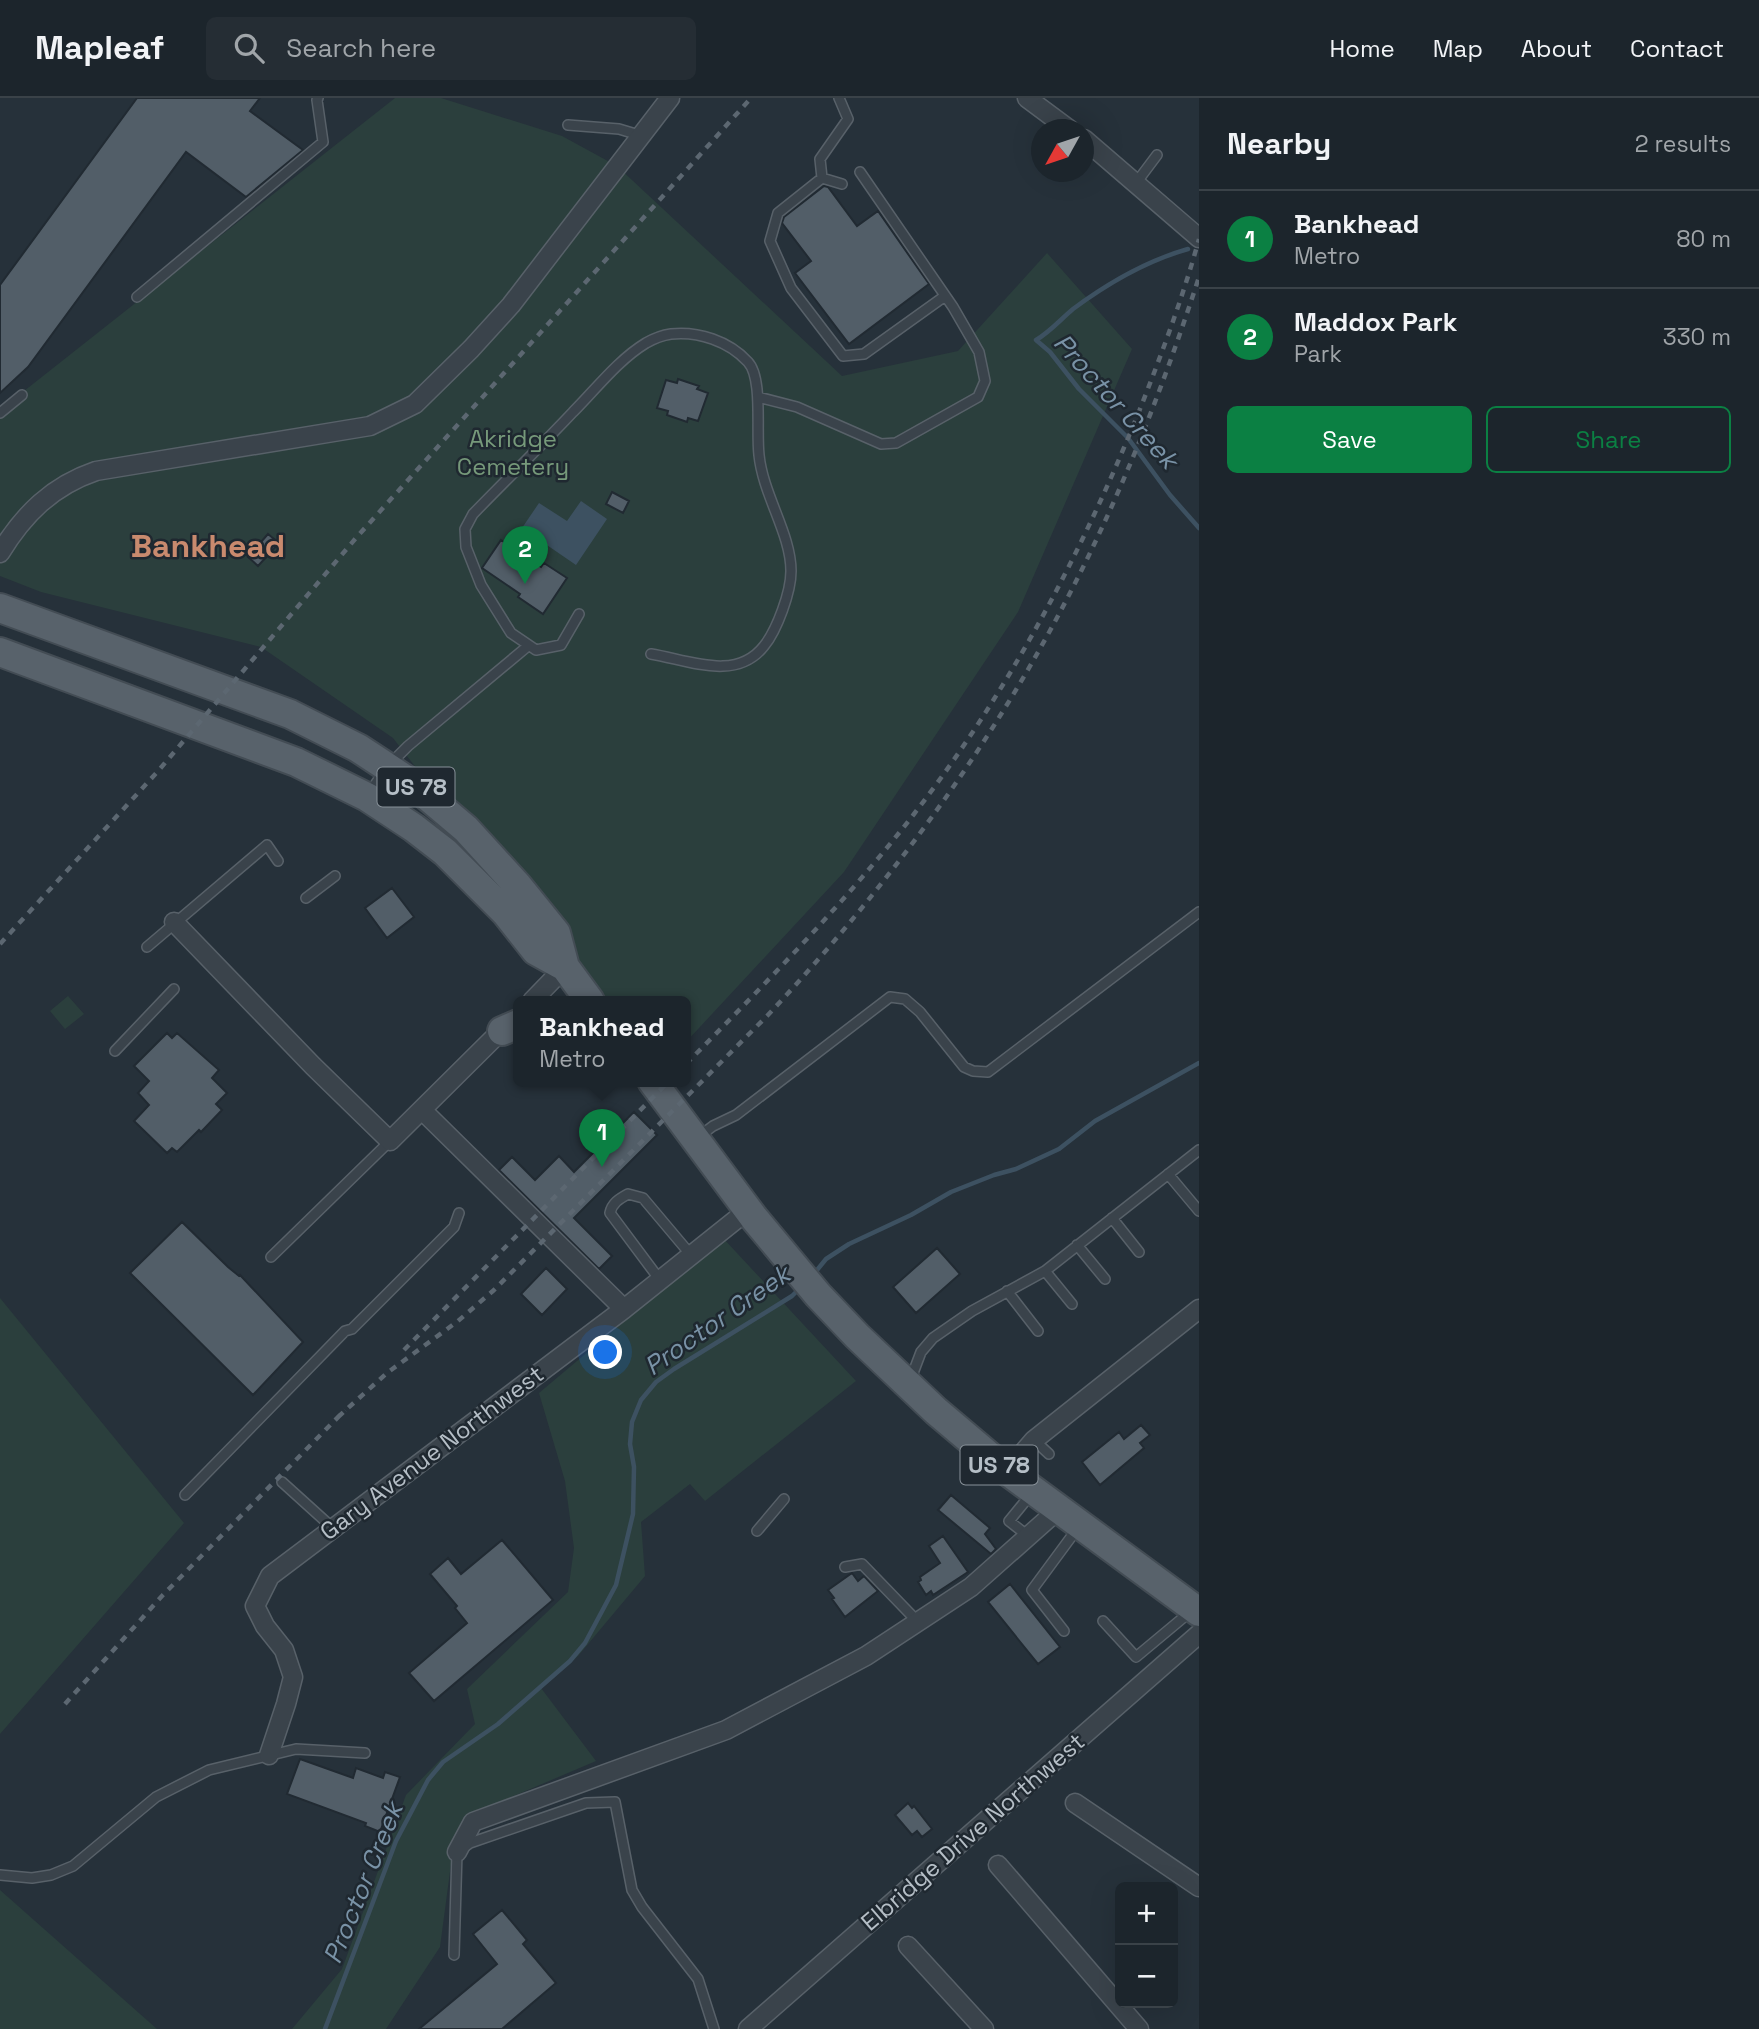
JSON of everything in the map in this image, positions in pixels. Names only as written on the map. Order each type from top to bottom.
[{"type":"main road","name":"US 78","points":[[0,608],[290,714],[358,748],[387,767],[439,806],[493,857],[556,933],[565,967],[586,996]]},
{"type":"main road","name":"US 78","points":[[0,652],[275,754],[367,797],[445,852],[506,913],[536,951],[565,967]]},
{"type":"main road","name":"US 78","points":[[657,1087],[748,1210],[818,1295],[857,1336],[936,1411],[1007,1471],[1070,1517],[1197,1618]]},
{"type":"street","points":[[0,553],[32,509],[47,496],[79,477],[96,471],[370,426],[415,404],[511,306],[639,135],[670,98]]},
{"type":"street","points":[[1027,98],[1055,119]]},
{"type":"street","points":[[1094,148],[1199,238]]},
{"type":"street","points":[[174,922],[313,1066],[390,1141],[513,1023]]},
{"type":"street","points":[[537,996],[565,967]]},
{"type":"street","points":[[422,1110],[624,1309]]},
{"type":"street","name":"Gary Avenue Northwest","points":[[269,1755],[293,1677],[284,1650],[264,1626],[255,1606],[270,1576],[624,1309],[748,1210]]},
{"type":"street","points":[[1007,1471],[1034,1440],[1199,1309]]},
{"type":"street","points":[[457,1852],[473,1822],[726,1730],[866,1656],[971,1587],[1028,1536],[1070,1517]]},
{"type":"street","name":"Elbridge Drive Northwest","points":[[748,2029],[1197,1618]]},
{"type":"street","points":[[1075,1803],[1199,1887]]},
{"type":"street","points":[[999,1865],[1139,2029]]},
{"type":"street","points":[[908,1946],[984,2029]]},
{"type":"lane","points":[[137,297],[323,142],[318,98]]},
{"type":"lane","points":[[822,178],[820,159],[848,119],[839,98]]},
{"type":"lane","points":[[568,125],[619,129],[639,135]]},
{"type":"lane","points":[[1136,183],[1157,155]]},
{"type":"lane","points":[[758,397],[797,407],[881,444],[896,443],[978,397],[985,381],[979,352],[945,296],[860,172]]},
{"type":"lane","points":[[822,178],[842,184]]},
{"type":"lane","points":[[822,178],[778,213],[770,241],[791,288],[843,356],[864,354],[945,296]]},
{"type":"lane","points":[[579,614],[561,645],[536,650],[511,633],[481,585],[466,547],[465,529],[473,514],[599,386],[648,341],[670,334],[699,334],[732,348],[750,363],[757,383],[756,427],[762,479],[789,552],[791,574],[776,627],[763,647],[748,659],[734,666],[717,668],[651,654]]},
{"type":"lane","points":[[0,413],[22,395]]},
{"type":"lane","points":[[367,797],[387,767],[408,746],[527,646]]},
{"type":"lane","points":[[147,947],[267,845],[278,861]]},
{"type":"lane","points":[[306,898],[335,876]]},
{"type":"lane","points":[[696,1139],[713,1126],[736,1115],[890,997],[905,999],[920,1012],[964,1067],[988,1072],[1199,912]]},
{"type":"lane","points":[[115,1051],[174,989]]},
{"type":"lane","points":[[271,1257],[390,1141]]},
{"type":"lane","points":[[909,1384],[921,1352],[933,1338],[972,1311],[1045,1271],[1199,1150]]},
{"type":"lane","points":[[1168,1174],[1199,1211]]},
{"type":"lane","points":[[660,1280],[610,1213],[612,1206],[621,1198],[628,1194],[643,1198],[691,1255]]},
{"type":"lane","points":[[185,1495],[345,1331],[352,1329],[454,1227],[459,1213]]},
{"type":"lane","points":[[1112,1218],[1139,1252]]},
{"type":"lane","points":[[1077,1245],[1105,1279]]},
{"type":"lane","points":[[1045,1271],[1072,1304]]},
{"type":"lane","points":[[1007,1291],[1038,1331]]},
{"type":"lane","points":[[1034,1440],[1049,1454]]},
{"type":"lane","points":[[282,1482],[334,1529]]},
{"type":"lane","points":[[1028,1536],[1009,1521],[1034,1491]]},
{"type":"lane","points":[[757,1531],[784,1499]]},
{"type":"lane","points":[[1064,1631],[1032,1590],[1070,1517]]},
{"type":"lane","points":[[845,1567],[862,1564],[918,1622]]},
{"type":"lane","points":[[1102,1621],[1136,1657],[1178,1624],[1197,1618]]},
{"type":"lane","points":[[0,1875],[32,1878],[73,1867],[156,1797],[209,1770],[296,1749],[365,1753]]},
{"type":"lane","points":[[454,1955],[457,1852],[470,1843],[586,1803],[615,1802],[632,1890],[698,1979],[714,2029]]},
{"type":"green space","name":"Akridge Cemetery","points":[[395,98],[441,98],[562,136],[617,166],[842,376],[958,351],[1047,253],[1132,349],[1018,612],[844,872],[691,1037],[691,996],[593,996],[393,738],[261,647],[41,592],[0,576],[0,410]]},
{"type":"green space","points":[[68,996],[84,1014],[65,1029],[50,1011]]},
{"type":"green space","points":[[723,1238],[856,1381],[705,1501],[690,1484],[641,1522],[645,1576],[578,1656],[541,1688],[596,1761],[488,1807],[451,1864],[440,1947],[386,2029],[292,2029],[342,1969],[406,1795],[475,1724],[467,1689],[568,1592],[574,1548],[565,1481],[539,1393]]},
{"type":"green space","points":[[0,1298],[184,1523],[0,1734]]},
{"type":"green space","points":[[0,1890],[157,2029],[0,2029]]},
{"type":"water","points":[[581,501],[607,519],[576,565],[522,528],[539,503],[567,521]]},
{"type":"building","points":[[137,98],[260,98],[250,111],[303,150],[246,197],[186,152],[28,367],[0,393],[0,285]]},
{"type":"building","points":[[824,186],[828,187],[857,226],[878,211],[929,284],[849,344],[795,273],[811,261],[782,223],[784,217]]},
{"type":"building","points":[[678,379],[699,386],[697,389],[708,393],[698,421],[688,418],[687,422],[667,415],[668,411],[657,408],[666,380],[677,383]]},
{"type":"building","points":[[612,492],[629,501],[623,513],[606,504]]},
{"type":"building","points":[[268,534],[279,543],[258,566],[248,557]]},
{"type":"building","points":[[501,540],[541,567],[544,563],[567,578],[543,614],[518,597],[520,594],[482,568]]},
{"type":"building","points":[[392,888],[414,917],[387,938],[365,908]]},
{"type":"building","points":[[167,1033],[172,1038],[177,1033],[219,1070],[212,1078],[227,1093],[216,1104],[222,1110],[201,1132],[199,1130],[177,1152],[172,1148],[167,1153],[134,1121],[149,1105],[138,1093],[149,1081],[134,1066]]},
{"type":"building","points":[[634,1112],[657,1135],[574,1218],[612,1256],[599,1269],[499,1170],[512,1157],[535,1180],[559,1156],[574,1172]]},
{"type":"building","points":[[182,1222],[228,1267],[240,1275],[303,1342],[253,1395],[130,1273]]},
{"type":"building","points":[[937,1248],[960,1274],[916,1313],[893,1287]]},
{"type":"building","points":[[546,1268],[567,1289],[542,1315],[521,1294]]},
{"type":"building","points":[[1141,1425],[1150,1435],[1140,1443],[1144,1448],[1100,1485],[1082,1462],[1119,1432],[1124,1439]]},
{"type":"building","points":[[951,1495],[990,1528],[985,1534],[996,1549],[991,1554],[938,1510]]},
{"type":"building","points":[[943,1536],[968,1572],[933,1595],[931,1591],[926,1595],[918,1582],[920,1577],[940,1563],[929,1546]]},
{"type":"building","points":[[502,1540],[553,1600],[434,1701],[409,1673],[467,1623],[455,1608],[457,1606],[430,1574],[448,1558],[461,1574]]},
{"type":"building","points":[[852,1573],[858,1581],[864,1576],[878,1591],[845,1617],[828,1590]]},
{"type":"building","points":[[1010,1584],[1060,1647],[1038,1664],[988,1602]]},
{"type":"building","points":[[300,1759],[353,1778],[356,1768],[383,1778],[385,1772],[400,1777],[380,1832],[365,1826],[366,1823],[287,1794]]},
{"type":"building","points":[[908,1803],[912,1808],[914,1806],[932,1829],[922,1837],[917,1831],[912,1835],[895,1815]]},
{"type":"building","points":[[502,1910],[527,1940],[523,1944],[556,1983],[502,2029],[419,2029],[497,1964],[473,1934]]},
{"type":"waterway","name":"Proctor Creek","points":[[1188,249],[1142,266],[1100,290],[1036,340],[1050,352],[1079,389],[1128,438],[1170,495],[1199,528]]},
{"type":"waterway","name":"Proctor Creek","points":[[813,1275],[826,1259],[849,1244],[911,1215],[951,1192],[1016,1169],[1059,1149],[1095,1121],[1199,1063]]},
{"type":"waterway","name":"Proctor Creek","points":[[325,2029],[396,1841],[428,1780],[443,1762],[498,1724],[570,1661],[585,1643],[616,1585],[633,1514],[634,1467],[630,1444],[632,1422],[641,1400],[656,1382],[674,1369],[792,1296],[800,1288]]},
{"type":"railway","points":[[0,944],[159,770],[356,538],[751,98]]},
{"type":"railway","points":[[691,1059],[860,880],[949,767],[1012,670],[1068,568],[1118,463],[1164,346],[1199,239]]},
{"type":"railway","points":[[338,1417],[387,1373],[458,1321],[494,1290],[767,1016],[854,918],[895,866],[934,814],[1007,705],[1071,591],[1108,515],[1141,437],[1199,277]]},
{"type":"railway","points":[[404,1350],[663,1087]]},
{"type":"railway","points":[[65,1704],[162,1596],[345,1410]]},
{"type":"place","name":"Maddox Park","points":[[525,584]]},
{"type":"place","name":"Bankhead","points":[[602,1167]]},
{"type":"district","name":"Bankhead","points":[[208,546]]}]
